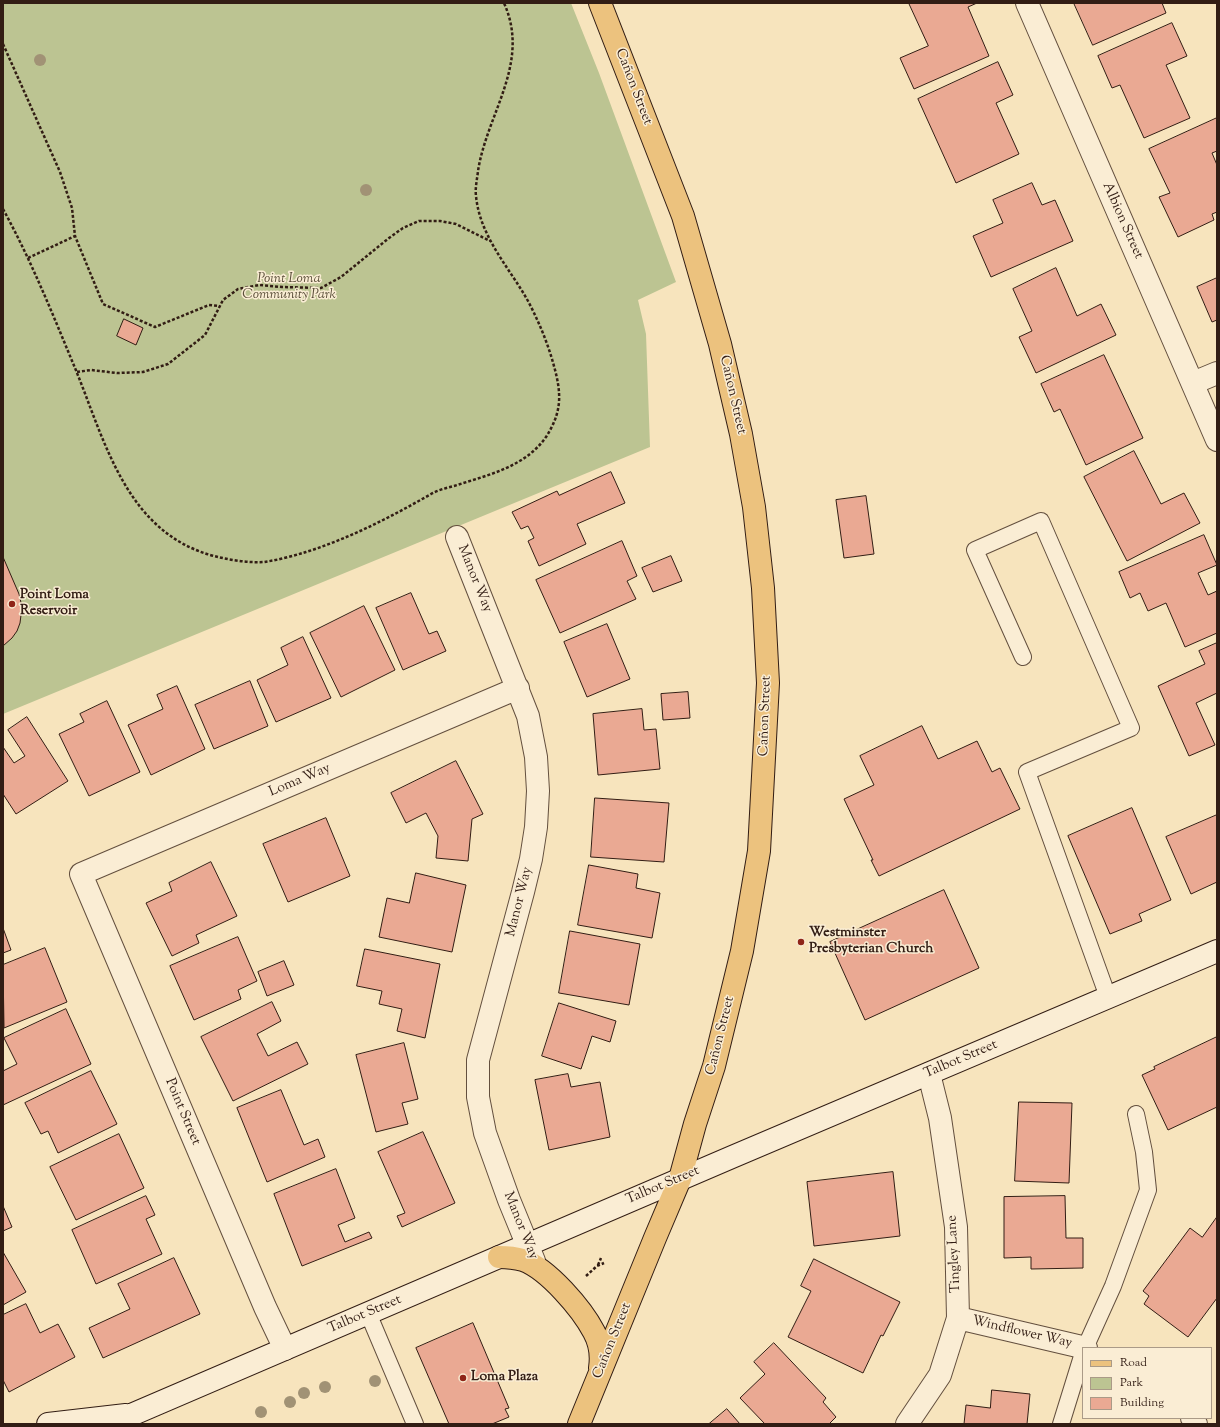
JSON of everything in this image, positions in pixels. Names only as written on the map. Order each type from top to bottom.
[{"type":"main road","name":"Cañon Street","points":[[579,1424],[680,1179],[695,1124],[714,1066],[742,951],[759,851],[768,683],[763,588],[754,507],[741,434],[718,336],[683,216],[600,3]]},
{"type":"main road","points":[[499,1257],[524,1261],[537,1268],[562,1289],[594,1332],[599,1345],[601,1357],[599,1375]]},
{"type":"street","name":"Albion Street","points":[[1027,3],[1217,440]]},
{"type":"street","points":[[1193,383],[1217,373]]},
{"type":"street","name":"Manor Way","points":[[458,537],[528,716],[536,757],[538,791],[536,827],[531,859],[524,892],[478,1060],[478,1097],[485,1133],[509,1200],[537,1268]]},
{"type":"street","name":"Loma Way","points":[[81,874],[518,688]]},
{"type":"street","name":"Point Street","points":[[81,874],[265,1307],[285,1349]]},
{"type":"street","name":"Talbot Street","points":[[110,1424],[680,1179],[1217,951]]},
{"type":"street","name":"Tingley Lane","points":[[907,1424],[940,1375],[958,1318],[956,1227],[940,1118],[929,1074]]},
{"type":"street","name":"Windflower Way","points":[[958,1318],[1082,1347]]},
{"type":"street","points":[[48,1424],[131,1415]]},
{"type":"lane","points":[[1023,658],[975,550],[1041,521],[1131,728],[1027,772],[1108,997]]},
{"type":"lane","points":[[1085,1347],[1113,1286],[1148,1190],[1144,1152],[1136,1114]]},
{"type":"lane","points":[[368,1313],[415,1424]]},
{"type":"lane","points":[[1061,1424],[1082,1356]]},
{"type":"path","points":[[3,209],[28,258],[77,372],[100,434],[114,465],[127,488],[142,508],[176,540],[204,553],[233,560],[264,562],[334,543],[372,526],[436,492],[498,472],[520,461],[531,454],[540,444],[554,423],[559,406],[560,394],[544,334],[528,301],[490,241],[479,215],[476,188],[480,161],[485,138],[505,88],[512,63],[512,29],[509,14],[504,3]]},
{"type":"path","points":[[3,44],[60,172],[72,208],[75,236],[103,304],[155,327],[209,305],[219,306]]},
{"type":"path","points":[[77,372],[91,370],[117,373],[143,372],[168,364],[205,335],[219,306],[228,295],[238,289],[259,285],[321,288],[341,276],[394,234],[403,228],[419,222],[440,220],[456,224],[490,241]]},
{"type":"path","points":[[28,258],[75,236]]},
{"type":"path","points":[[601,1258],[598,1266],[604,1263]]},
{"type":"green space","name":"Point Loma Community Park","points":[[3,3],[571,3],[599,73],[676,282],[638,300],[646,334],[650,447],[3,714]]},
{"type":"building","points":[[909,3],[977,3],[968,7],[989,56],[914,89],[900,58],[928,46]]},
{"type":"building","points":[[1074,3],[1162,3],[1166,13],[1093,45]]},
{"type":"building","points":[[1172,23],[1187,56],[1166,65],[1190,118],[1144,138],[1120,85],[1112,88],[1098,56]]},
{"type":"building","points":[[998,62],[1013,95],[996,103],[1019,154],[956,183],[918,99]]},
{"type":"building","points":[[1217,118],[1217,151],[1212,153],[1217,165],[1217,212],[1212,214],[1214,220],[1178,237],[1159,197],[1170,193],[1149,149]]},
{"type":"building","points":[[1032,183],[1042,205],[1055,200],[1073,241],[991,277],[973,236],[1003,223],[993,200]]},
{"type":"building","points":[[1056,268],[1077,316],[1101,304],[1116,335],[1036,373],[1019,337],[1032,331],[1013,289]]},
{"type":"building","points":[[1217,278],[1217,320],[1212,322],[1197,287]]},
{"type":"building","points":[[124,319],[143,328],[136,345],[117,336]]},
{"type":"building","points":[[1104,355],[1143,438],[1086,465],[1060,409],[1054,412],[1041,384]]},
{"type":"building","points":[[1134,451],[1161,504],[1184,493],[1200,523],[1127,561],[1084,477]]},
{"type":"building","points":[[611,472],[625,503],[577,524],[586,544],[539,566],[528,541],[534,538],[528,526],[521,529],[512,512],[557,491],[559,495]]},
{"type":"building","points":[[866,496],[874,554],[844,558],[836,500]]},
{"type":"building","points":[[1204,535],[1217,565],[1198,573],[1208,595],[1217,591],[1217,633],[1185,647],[1166,603],[1148,611],[1140,593],[1130,598],[1119,572]]},
{"type":"building","points":[[622,541],[637,576],[627,581],[636,599],[560,633],[536,580]]},
{"type":"building","points":[[671,556],[682,581],[653,592],[642,568]]},
{"type":"building","name":"Point Loma Reservoir","points":[[3,557],[19,594],[22,607],[20,623],[17,631],[3,646]]},
{"type":"building","points":[[411,593],[429,634],[437,631],[446,651],[403,670],[376,608]]},
{"type":"building","points":[[364,606],[395,670],[341,697],[310,633]]},
{"type":"building","points":[[607,624],[630,679],[587,697],[564,642]]},
{"type":"building","points":[[303,637],[331,698],[276,722],[257,680],[288,665],[281,648]]},
{"type":"building","points":[[1217,643],[1217,693],[1196,703],[1215,745],[1189,756],[1158,686],[1205,664],[1199,651]]},
{"type":"building","points":[[250,681],[268,726],[214,749],[195,705]]},
{"type":"building","points":[[177,686],[205,749],[151,775],[128,725],[163,709],[157,695]]},
{"type":"building","points":[[688,692],[690,718],[663,720],[661,694]]},
{"type":"building","points":[[107,701],[140,772],[89,796],[59,734],[84,722],[80,714]]},
{"type":"building","points":[[642,709],[644,730],[656,729],[660,769],[598,775],[593,714]]},
{"type":"building","points":[[27,717],[68,781],[16,814],[3,794],[3,747],[14,763],[25,756],[8,730]]},
{"type":"building","points":[[922,726],[938,759],[977,741],[992,772],[1000,768],[1020,809],[879,876],[844,799],[874,785],[860,756]]},
{"type":"building","points":[[456,761],[483,814],[472,819],[468,861],[436,858],[438,836],[426,813],[406,823],[391,793]]},
{"type":"building","points":[[595,798],[669,803],[664,862],[591,857]]},
{"type":"building","points":[[1132,808],[1171,900],[1139,914],[1142,921],[1110,934],[1068,836]]},
{"type":"building","points":[[1217,815],[1217,882],[1191,894],[1166,837]]},
{"type":"building","points":[[326,818],[350,876],[288,902],[263,844]]},
{"type":"building","points":[[211,862],[237,916],[196,935],[199,943],[172,956],[146,903],[172,891],[169,883]]},
{"type":"building","points":[[589,865],[638,874],[636,888],[660,893],[652,938],[578,925]]},
{"type":"building","points":[[416,873],[466,885],[452,952],[379,937],[387,898],[409,903]]},
{"type":"building","points":[[944,890],[979,968],[865,1020],[830,942]]},
{"type":"building","points":[[3,928],[11,950],[3,953]]},
{"type":"building","points":[[570,931],[640,944],[629,1005],[559,993]]},
{"type":"building","points":[[238,937],[257,981],[238,990],[241,999],[194,1020],[170,966]]},
{"type":"building","points":[[45,948],[67,1002],[4,1028],[3,965]]},
{"type":"building","points":[[365,949],[440,964],[425,1038],[397,1031],[402,1009],[379,1004],[382,991],[357,986]]},
{"type":"building","points":[[284,961],[294,985],[267,996],[258,972]]},
{"type":"building","points":[[272,1002],[281,1021],[257,1034],[268,1056],[297,1042],[308,1064],[233,1101],[201,1037]]},
{"type":"building","points":[[559,1003],[616,1021],[610,1042],[592,1036],[581,1069],[542,1056]]},
{"type":"building","points":[[66,1009],[91,1064],[3,1105],[3,1071],[17,1064],[4,1038]]},
{"type":"building","points":[[1217,1037],[1217,1107],[1168,1130],[1142,1075],[1155,1069],[1154,1067]]},
{"type":"building","points":[[404,1043],[418,1099],[402,1103],[408,1124],[376,1132],[356,1055]]},
{"type":"building","points":[[91,1071],[117,1124],[58,1153],[48,1131],[41,1134],[25,1103]]},
{"type":"building","points":[[568,1074],[571,1087],[600,1082],[610,1137],[549,1150],[535,1080]]},
{"type":"building","points":[[281,1090],[304,1145],[318,1139],[325,1157],[267,1182],[237,1108]]},
{"type":"building","points":[[1019,1102],[1072,1103],[1069,1183],[1015,1181]]},
{"type":"building","points":[[423,1132],[455,1203],[402,1227],[397,1216],[405,1213],[378,1152]]},
{"type":"building","points":[[119,1134],[144,1188],[76,1220],[50,1167]]},
{"type":"building","points":[[336,1169],[355,1218],[338,1225],[345,1242],[369,1232],[372,1238],[302,1266],[274,1194]]},
{"type":"building","points":[[893,1172],[900,1236],[814,1246],[807,1182]]},
{"type":"building","points":[[146,1196],[155,1215],[146,1219],[162,1254],[96,1284],[72,1230]]},
{"type":"building","points":[[1065,1196],[1066,1238],[1083,1238],[1083,1268],[1031,1269],[1031,1257],[1004,1258],[1004,1197]]},
{"type":"building","points":[[3,1206],[12,1227],[3,1231]]},
{"type":"building","points":[[1217,1217],[1217,1298],[1188,1337],[1144,1304],[1149,1296],[1143,1291],[1190,1228],[1202,1237]]},
{"type":"building","points":[[3,1252],[26,1292],[3,1305]]},
{"type":"building","points":[[174,1258],[200,1314],[103,1358],[89,1328],[130,1309],[118,1284]]},
{"type":"building","points":[[814,1259],[900,1302],[883,1336],[881,1335],[863,1373],[788,1337],[811,1291],[801,1286]]},
{"type":"building","points":[[26,1304],[40,1333],[58,1324],[75,1357],[9,1392],[3,1380],[3,1315]]},
{"type":"building","name":"Loma Plaza","points":[[473,1323],[509,1408],[505,1409],[509,1417],[492,1424],[449,1424],[416,1348]]},
{"type":"building","points":[[774,1343],[826,1398],[823,1402],[836,1417],[829,1424],[765,1424],[740,1398],[765,1374],[754,1362]]},
{"type":"building","points":[[992,1390],[1030,1394],[1027,1424],[964,1424],[966,1405],[990,1408]]},
{"type":"building","points":[[727,1409],[740,1424],[709,1424]]},
{"type":"place","name":"Point Loma Reservoir","points":[[12,604]]},
{"type":"place","name":"Westminster Presbyterian Church","points":[[801,942]]},
{"type":"place","name":"Loma Plaza","points":[[463,1378]]}]
